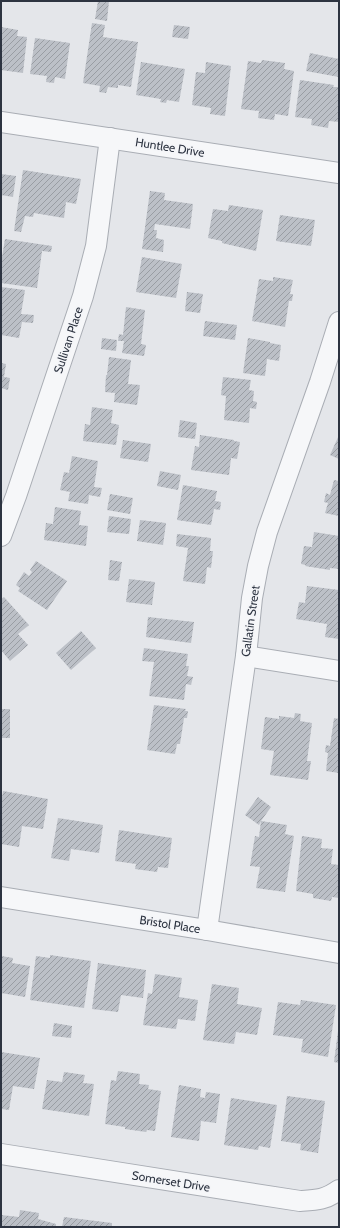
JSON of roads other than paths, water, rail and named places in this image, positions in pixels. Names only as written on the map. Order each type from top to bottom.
[{"type":"street","name":"Huntlee Drive","points":[[1,122],[339,173]]},
{"type":"street","name":"Sullivan Place","points":[[1,536],[16,496],[83,296],[96,246],[110,138]]},
{"type":"street","name":"Gallatin Street","points":[[207,930],[246,656],[252,598],[258,566],[267,532],[305,426],[339,322]]},
{"type":"street","points":[[246,656],[339,671]]},
{"type":"street","name":"Bristol Place","points":[[1,897],[339,953]]},
{"type":"street","name":"Somerset Drive","points":[[1,1154],[300,1201],[320,1200],[339,1190]]}]
